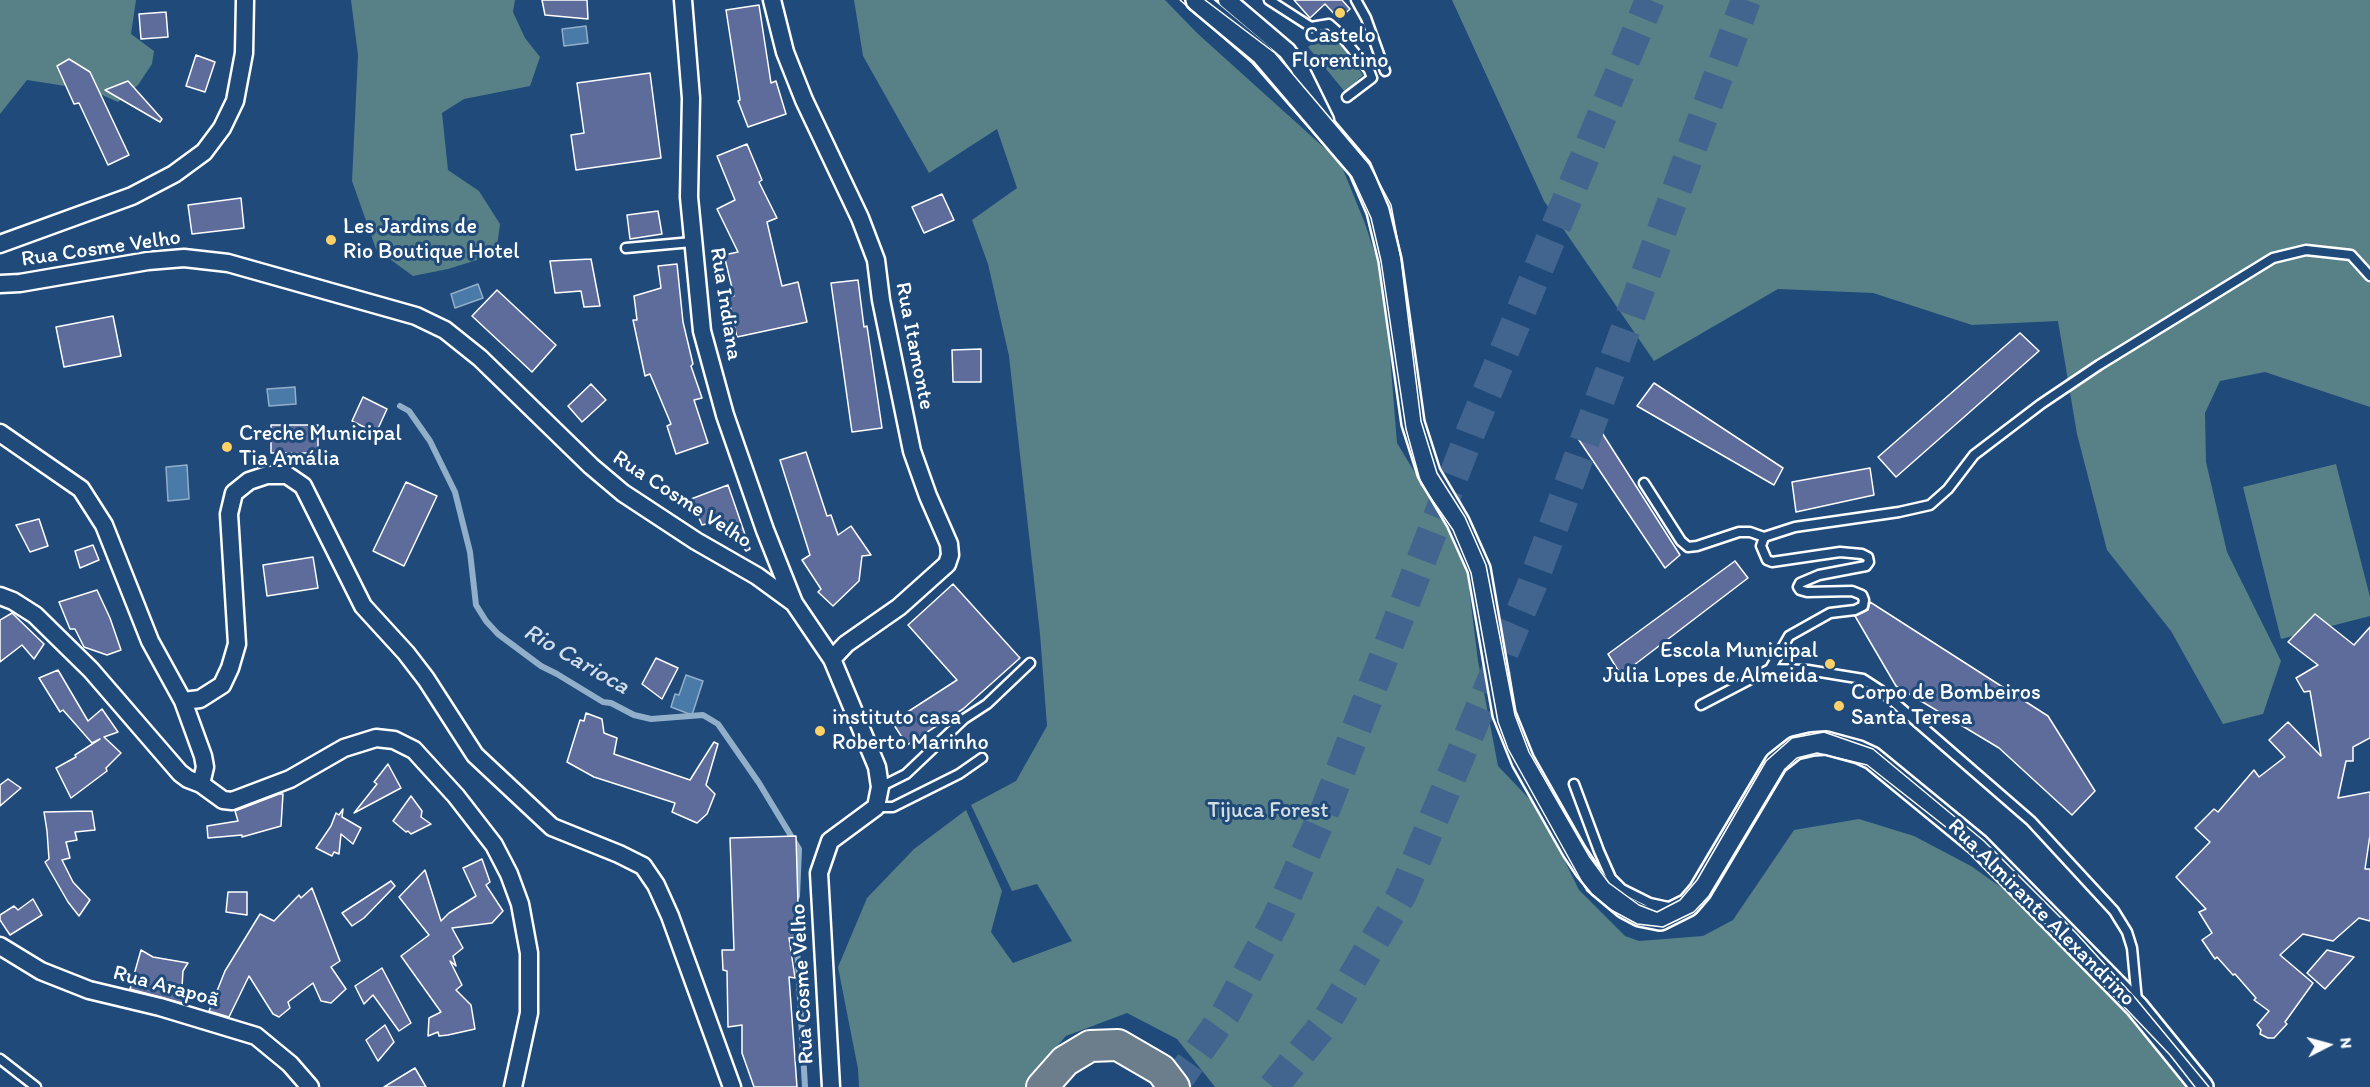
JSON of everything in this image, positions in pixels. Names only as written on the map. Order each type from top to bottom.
[{"type":"highway","points":[[1042,1087],[1065,1061],[1090,1046],[1118,1045],[1161,1070],[1174,1087]]},
{"type":"street","points":[[0,244],[132,196],[174,174],[204,152],[222,128],[236,101],[244,53],[245,0]]},
{"type":"street","name":"Rua Indiana","points":[[683,0],[690,98],[689,197],[702,331],[725,415],[765,530],[794,603]]},
{"type":"street","name":"Rua Itamonte","points":[[772,0],[785,52],[804,100],[860,218],[876,260],[881,300],[912,451],[949,544],[950,555],[947,564],[899,607],[846,644],[832,658]]},
{"type":"street","name":"Rua Almirante Alexandrino","points":[[1197,0],[1262,54],[1360,169],[1381,221],[1398,303],[1413,423],[1429,473],[1458,522],[1479,569],[1504,714],[1514,741],[1574,851],[1600,886],[1625,906],[1641,915],[1660,919],[1688,905],[1700,891],[1776,763],[1795,748],[1826,743],[1859,752],[1872,758],[1978,845],[2138,1007],[2202,1087]]},
{"type":"street","points":[[1227,0],[1287,51],[1299,67],[1333,137]]},
{"type":"street","name":"Rua Cosme Velho","points":[[0,284],[20,283],[148,261],[184,258],[228,263],[416,316],[445,330],[480,358],[622,493],[696,541],[758,576],[794,603],[832,658],[877,767],[880,787],[876,807],[830,841],[819,873],[831,1087]]},
{"type":"street","points":[[0,433],[81,489],[104,525],[150,641],[183,701],[203,756],[205,767],[201,784]]},
{"type":"street","points":[[183,701],[200,699],[222,685],[237,644],[229,514],[234,494],[249,481],[267,475],[287,475],[303,486],[363,606],[406,653],[426,679],[475,755],[552,827],[643,866],[656,885],[670,916],[732,1087]]},
{"type":"street","points":[[0,596],[13,601],[35,615],[91,670],[180,773],[201,784],[223,800],[232,801],[290,779],[344,748],[376,738],[394,740],[414,750],[456,796],[494,845],[509,874],[520,904],[529,953],[529,1013],[513,1087]]},
{"type":"street","name":"Rua Arapoã","points":[[0,946],[41,971],[89,990],[160,1007],[256,1036],[290,1064],[310,1087]]},
{"type":"lane","points":[[1269,0],[1311,27],[1329,24],[1369,70],[1372,78],[1347,98]]},
{"type":"lane","points":[[1356,0],[1366,18],[1384,71]]},
{"type":"lane","points":[[626,248],[692,242]]},
{"type":"lane","points":[[1644,483],[1681,541],[1688,547],[1739,532],[1750,532],[1764,537],[1795,527],[1899,512],[1930,504],[1948,489],[1974,455],[2041,404],[2099,365],[2273,258],[2306,250],[2351,255],[2370,276]]},
{"type":"lane","points":[[1764,537],[1761,546],[1763,554],[1767,560],[1772,562],[1840,552],[1862,554],[1868,557],[1869,562],[1866,566],[1820,575],[1800,583],[1798,587],[1800,590],[1807,592],[1852,591],[1862,595],[1863,606],[1855,610],[1830,613],[1789,636],[1770,669]]},
{"type":"lane","points":[[880,787],[906,774],[964,719],[987,704],[1030,663]]},
{"type":"lane","points":[[1701,705],[1770,669],[1808,670],[1863,679],[1880,690],[2031,821],[2114,911],[2127,933],[2135,962],[2138,1007]]},
{"type":"lane","points":[[876,807],[893,807],[959,774],[982,758]]},
{"type":"lane","points":[[1574,784],[1611,878],[1622,889],[1650,903],[1679,909]]},
{"type":"lane","points":[[0,1059],[36,1087]]},
{"type":"green space","points":[[0,0],[136,0],[131,34],[154,51],[152,64],[138,85],[118,102],[91,90],[27,80],[0,114]]},
{"type":"green space","points":[[351,0],[515,0],[513,12],[525,38],[540,57],[530,86],[464,99],[442,113],[448,170],[479,191],[500,224],[496,254],[448,269],[413,276],[376,249],[352,181],[358,55]]},
{"type":"green space","name":"Tijuca Forest","points":[[854,0],[1165,0],[1197,33],[1340,162],[1364,221],[1384,280],[1397,443],[1465,555],[1478,661],[1498,766],[1540,810],[1579,890],[1625,936],[1639,941],[1703,936],[1733,920],[1794,830],[1859,819],[1914,836],[1971,866],[2040,915],[2202,1087],[1215,1087],[1177,1039],[1127,1013],[1066,1036],[1034,1072],[1025,1087],[859,1087],[858,1069],[838,967],[867,898],[914,849],[966,810],[1002,891],[991,932],[1013,963],[1072,941],[1037,884],[1012,891],[971,805],[1016,781],[1047,726],[1040,634],[1009,356],[988,264],[972,220],[1017,188],[997,129],[929,173],[863,56]]},
{"type":"green space","points":[[1452,0],[2370,0],[2370,407],[2265,372],[2220,381],[2205,413],[2206,462],[2227,552],[2281,661],[2263,714],[2223,724],[2171,631],[2107,550],[2077,434],[2058,321],[1972,325],[1873,293],[1778,289],[1654,361],[1544,201]]},
{"type":"green space","points":[[1330,30],[1363,75],[1345,92],[1308,47]]},
{"type":"green space","points":[[2336,464],[2370,597],[2370,616],[2281,639],[2243,487]]},
{"type":"water","points":[[586,26],[588,43],[564,46],[562,29]]},
{"type":"water","points":[[478,284],[483,298],[455,308],[451,294]]},
{"type":"water","points":[[295,387],[296,404],[269,406],[267,389]]},
{"type":"water","points":[[187,465],[189,499],[168,501],[166,467]]},
{"type":"water","points":[[686,675],[703,681],[692,715],[671,707],[675,694],[679,695]]},
{"type":"building","points":[[542,0],[587,0],[588,19],[545,15]]},
{"type":"building","name":"Castelo Florentino","points":[[1294,0],[1342,0],[1350,9],[1339,19],[1325,4],[1310,18]]},
{"type":"building","points":[[759,5],[771,83],[776,81],[786,114],[748,127],[738,101],[740,100],[726,10]]},
{"type":"building","points":[[166,12],[168,37],[141,39],[139,14]]},
{"type":"building","points":[[196,55],[215,62],[205,92],[186,86]]},
{"type":"building","points":[[69,59],[90,72],[129,155],[108,165],[79,103],[74,104],[57,66]]},
{"type":"building","points":[[650,73],[661,158],[576,170],[571,135],[584,133],[577,83]]},
{"type":"building","points":[[128,81],[162,119],[160,122],[105,90]]},
{"type":"building","points":[[747,144],[762,180],[759,182],[777,218],[767,222],[782,286],[798,282],[807,322],[737,337],[728,297],[734,296],[724,255],[738,252],[717,209],[735,200],[717,156]]},
{"type":"building","points":[[942,194],[954,220],[924,233],[912,207]]},
{"type":"building","points":[[241,198],[244,228],[192,234],[188,205]]},
{"type":"building","points":[[658,211],[662,234],[630,239],[627,215]]},
{"type":"building","points":[[591,259],[600,306],[584,307],[581,291],[555,293],[550,261]]},
{"type":"building","points":[[677,264],[683,322],[693,364],[691,366],[702,398],[694,400],[708,443],[676,454],[667,426],[671,424],[650,374],[645,376],[633,320],[637,320],[634,296],[661,288],[658,266]]},
{"type":"building","points":[[858,280],[882,428],[852,432],[831,283]]},
{"type":"building","points":[[497,290],[556,345],[532,372],[472,316]]},
{"type":"building","points":[[113,316],[121,356],[64,367],[56,327]]},
{"type":"building","points":[[2020,333],[2039,351],[1896,477],[1878,457]]},
{"type":"building","points":[[981,349],[981,382],[953,382],[952,350]]},
{"type":"building","points":[[1654,383],[1783,468],[1774,485],[1637,406]]},
{"type":"building","points":[[591,384],[606,400],[582,422],[568,406]]},
{"type":"building","points":[[363,397],[387,409],[376,433],[352,421]]},
{"type":"building","points":[[271,425],[318,425],[318,453],[271,453]]},
{"type":"building","points":[[1597,425],[1680,555],[1665,568],[1577,437]]},
{"type":"building","points":[[806,452],[827,516],[831,515],[838,535],[851,526],[871,555],[862,556],[859,581],[833,606],[818,592],[821,589],[802,560],[810,555],[780,460]]},
{"type":"building","points":[[1870,468],[1874,495],[1796,512],[1792,482]]},
{"type":"building","points":[[406,482],[437,496],[404,566],[373,551]]},
{"type":"building","points":[[728,485],[750,549],[746,551],[726,523],[716,526],[714,522],[702,525],[691,499]]},
{"type":"building","points":[[39,519],[48,546],[30,552],[16,525]]},
{"type":"building","points":[[93,545],[99,560],[80,568],[75,551]]},
{"type":"building","points":[[313,557],[318,588],[267,596],[263,565]]},
{"type":"building","points":[[1735,561],[1748,578],[1621,675],[1608,654]]},
{"type":"building","points":[[953,584],[1020,658],[963,709],[907,745],[892,722],[957,680],[908,625]]},
{"type":"building","points":[[97,590],[121,650],[107,655],[84,647],[75,629],[70,629],[59,602]]},
{"type":"building","points":[[1870,602],[2048,716],[2095,791],[2072,815],[1999,748],[1896,686],[1855,616],[1868,610]]},
{"type":"building","points":[[12,613],[44,644],[34,659],[22,645],[0,662],[0,620]]},
{"type":"building","points":[[2315,614],[2354,645],[2370,627],[2370,738],[2353,747],[2353,761],[2346,761],[2338,798],[2370,792],[2370,835],[2365,869],[2370,869],[2370,921],[2359,918],[2333,941],[2303,934],[2280,955],[2313,983],[2285,1022],[2287,1024],[2274,1038],[2268,1038],[2260,1034],[2261,1030],[2257,1025],[2269,1011],[2254,1000],[2256,998],[2235,974],[2233,975],[2217,957],[2215,959],[2202,940],[2212,933],[2199,912],[2206,909],[2176,877],[2210,842],[2195,828],[2214,809],[2218,812],[2254,770],[2259,777],[2285,757],[2269,740],[2288,722],[2321,756],[2310,691],[2304,692],[2296,678],[2318,665],[2288,642]]},
{"type":"building","points":[[656,658],[678,668],[662,699],[642,684]]},
{"type":"building","points":[[58,670],[88,721],[102,709],[118,732],[104,737],[121,753],[106,768],[107,771],[71,798],[56,768],[76,757],[75,755],[100,739],[92,743],[63,710],[60,712],[39,678]]},
{"type":"building","points":[[586,713],[602,719],[604,733],[617,738],[614,754],[690,780],[714,742],[718,744],[706,785],[715,794],[707,814],[697,823],[672,812],[675,803],[594,777],[567,762],[580,720],[584,721]]},
{"type":"building","points":[[388,764],[401,788],[354,813],[377,784],[374,782]]},
{"type":"building","points":[[8,779],[21,788],[0,806],[0,785]]},
{"type":"building","points":[[283,794],[281,826],[242,837],[242,835],[208,838],[207,826],[238,821],[235,811]]},
{"type":"building","points":[[411,796],[422,811],[421,817],[431,824],[411,834],[393,821]]},
{"type":"building","points":[[343,809],[342,817],[361,828],[353,844],[341,834],[339,854],[334,852],[332,856],[316,848],[331,826],[336,813],[339,815]]},
{"type":"building","points":[[92,811],[95,830],[75,832],[77,840],[66,842],[70,858],[62,860],[73,882],[90,900],[79,916],[68,902],[45,862],[49,859],[44,812]]},
{"type":"building","points":[[796,836],[799,937],[789,938],[795,978],[789,977],[797,1087],[754,1087],[742,1053],[742,1025],[728,1027],[727,971],[723,970],[722,950],[734,950],[730,838]]},
{"type":"building","points":[[482,859],[490,882],[486,885],[503,911],[492,923],[452,928],[463,948],[453,956],[456,966],[450,961],[462,985],[456,990],[471,1005],[475,1029],[439,1036],[438,1032],[428,1036],[429,1018],[441,1012],[401,956],[429,935],[399,897],[425,870],[441,921],[449,913],[476,896],[463,868]]},
{"type":"building","points":[[391,881],[395,886],[364,918],[352,926],[342,913]]},
{"type":"building","points":[[312,888],[340,961],[331,967],[346,989],[331,1003],[321,1001],[313,983],[288,1002],[290,1008],[279,1017],[273,1014],[249,976],[229,1017],[209,1011],[225,971],[260,914],[274,921],[299,895],[301,898]]},
{"type":"building","points":[[228,892],[247,892],[247,915],[226,912]]},
{"type":"building","points":[[33,899],[42,915],[10,935],[0,920],[0,915],[14,906],[18,910]]},
{"type":"building","points":[[141,950],[153,957],[188,963],[183,971],[182,987],[195,996],[182,1003],[130,989]]},
{"type":"building","points":[[2327,950],[2354,957],[2325,989],[2307,973]]},
{"type":"building","points":[[382,968],[411,1023],[399,1031],[373,995],[364,1004],[355,986]]},
{"type":"building","points":[[385,1025],[394,1042],[378,1061],[366,1040]]},
{"type":"building","points":[[415,1068],[426,1087],[384,1087]]},
{"type":"waterway","name":"Rio Carioca","points":[[400,406],[409,411],[430,441],[455,492],[470,552],[476,605],[486,621],[498,634],[541,666],[603,702],[611,703],[634,715],[651,719],[703,715],[718,724],[759,783],[799,849],[797,896]]},
{"type":"waterway","name":"Rio Carioca","points":[[796,930],[805,1087]]},
{"type":"tunnel","points":[[1173,1087],[1226,1013],[1277,918],[1327,805],[1471,431],[1650,0]]},
{"type":"tunnel","points":[[1273,1087],[1326,1022],[1402,894],[1532,585],[1746,0]]},
{"type":"tram line","points":[[1180,0],[1252,63],[1352,177],[1371,218],[1381,261],[1406,429],[1421,484],[1453,530],[1471,573],[1498,722],[1508,749],[1587,891],[1611,910],[1637,924],[1663,927],[1694,912],[1709,896],[1785,769],[1797,758],[1817,753],[1867,765],[1975,850],[2170,1055],[2195,1087]]},
{"type":"tram line","points":[[1205,0],[1275,53],[1369,164],[1391,205],[1401,259],[1421,421],[1437,473],[1465,517],[1486,565],[1515,715],[1529,752],[1589,856],[1609,883],[1639,905],[1657,912],[1680,900],[1697,880],[1766,761],[1792,738],[1824,732],[1873,749],[1984,841],[2077,934],[2137,1000],[2209,1087]]},
{"type":"place","name":"Castelo Florentino","points":[[1340,13]]},
{"type":"place","name":"Les Jardins de Rio Boutique Hotel","points":[[331,240]]},
{"type":"place","name":"Creche Municipal Tia Amália","points":[[227,447]]},
{"type":"place","name":"Escola Municipal Julia Lopes de Almeida","points":[[1830,664]]},
{"type":"place","name":"Corpo de Bombeiros Santa Teresa","points":[[1839,706]]},
{"type":"place","name":"instituto casa Roberto Marinho","points":[[820,731]]}]
